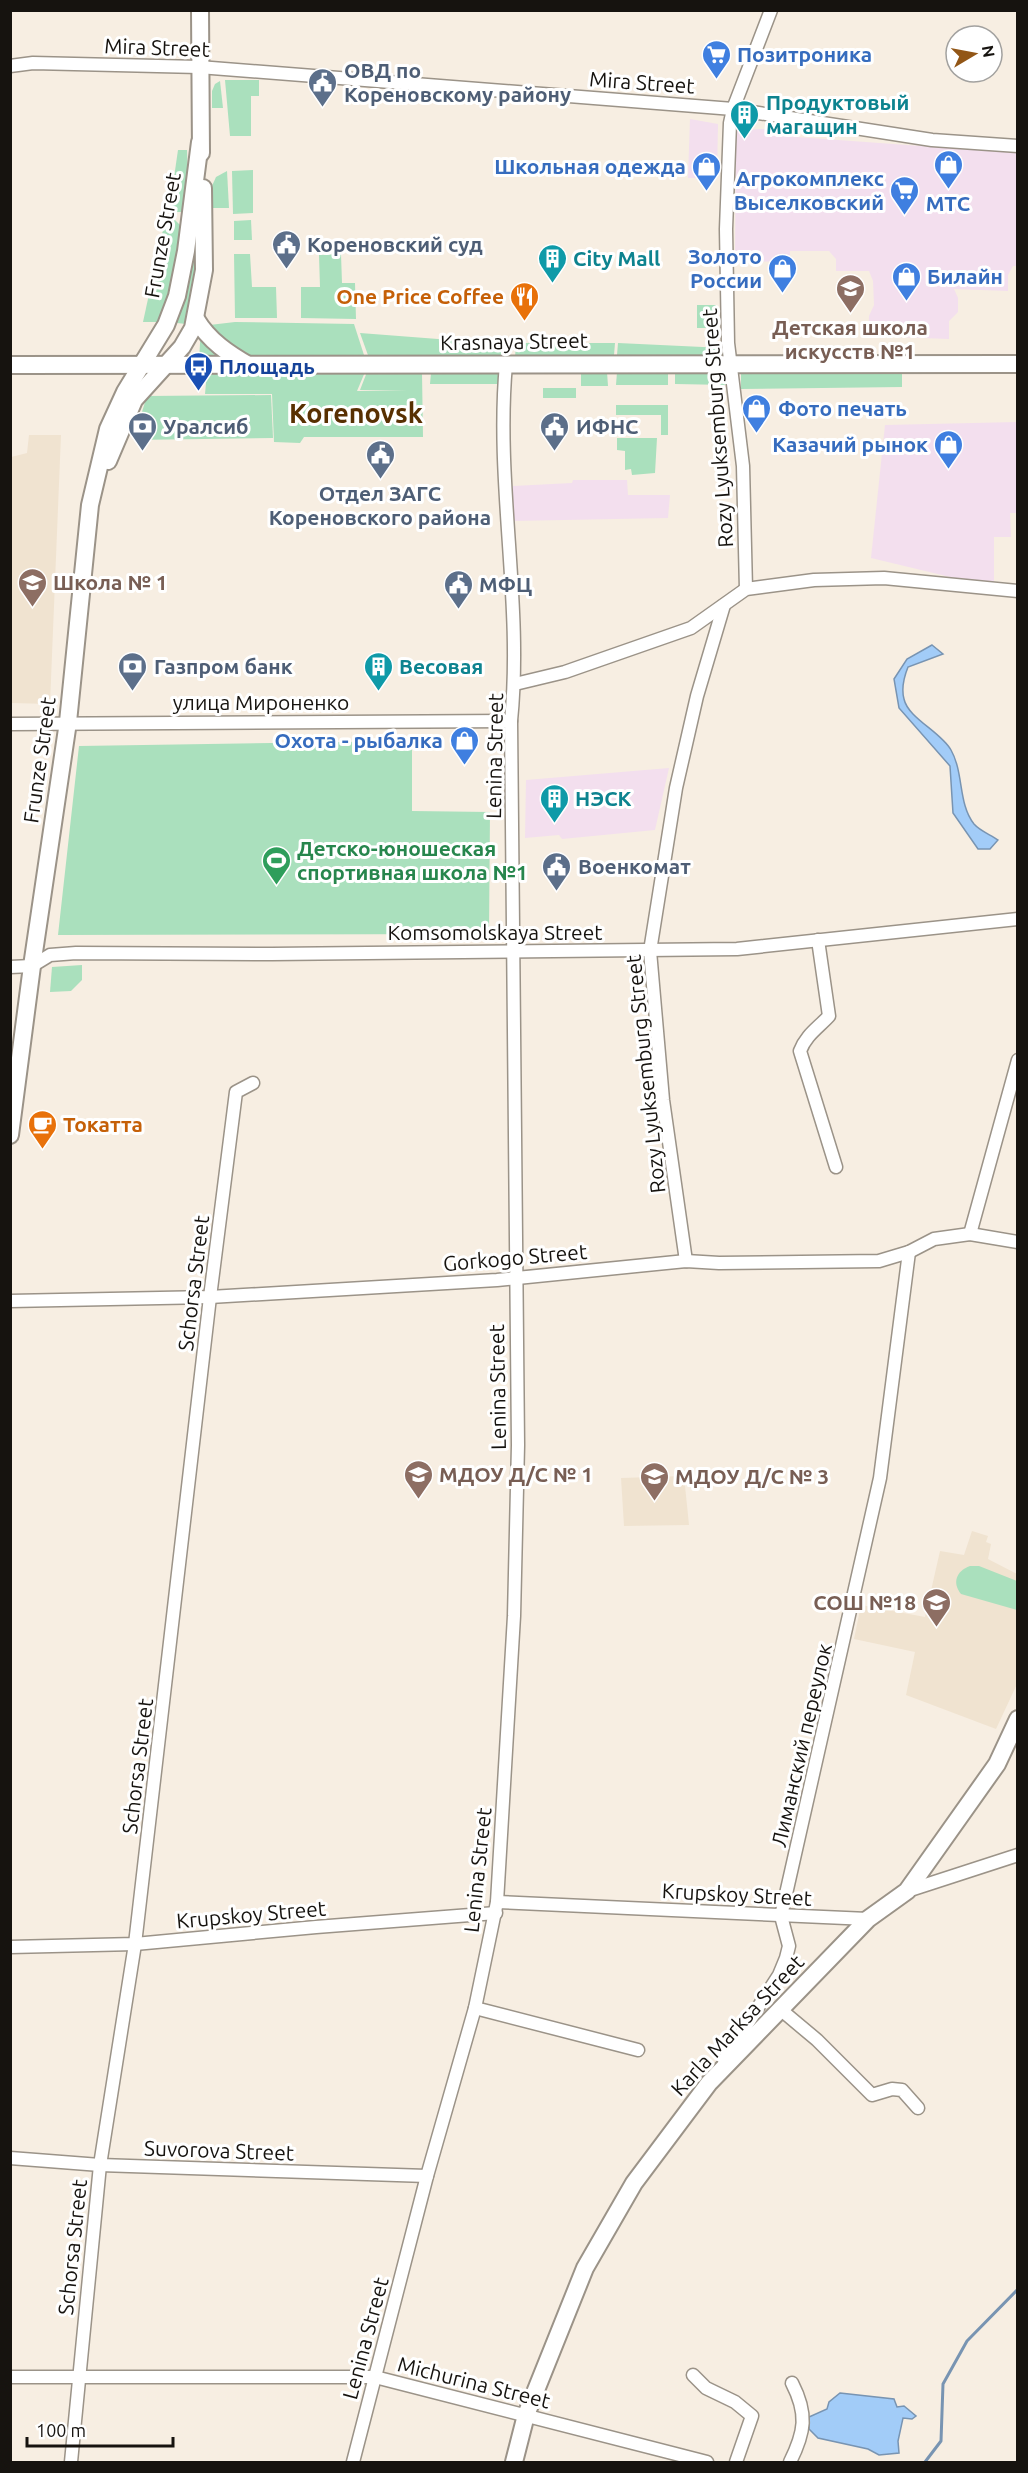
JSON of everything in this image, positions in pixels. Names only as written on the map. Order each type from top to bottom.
[{"type":"main road","name":"Frunze Street","points":[[88,534],[107,465],[134,400],[182,347],[196,319],[205,252],[200,142],[200,10]]},
{"type":"main road","name":"Frunze Street","points":[[10,1135],[68,722],[90,505],[108,429],[121,399],[166,325],[177,296],[186,251],[200,142]]},
{"type":"main road","points":[[196,319],[208,336],[251,366]]},
{"type":"main road","name":"Krasnaya Street","points":[[10,365],[1017,364]]},
{"type":"main road","name":"Karla Marksa Street","points":[[514,2463],[526,2415],[585,2268],[634,2183],[709,2083],[868,1919],[907,1891],[997,1764],[1017,1719]]},
{"type":"street","name":"Rozy Lyuksemburg Street","points":[[746,589],[743,466],[730,403],[726,230],[729,123],[771,10]]},
{"type":"street","name":"Mira Street","points":[[10,66],[33,63],[199,67],[733,109],[932,140],[1017,146]]},
{"type":"street","name":"Lenina Street","points":[[353,2463],[427,2176],[475,2008],[497,1907],[514,1616],[518,1445],[511,721],[515,684],[505,471],[504,401],[507,364]]},
{"type":"street","points":[[515,684],[565,672],[691,628],[746,589],[814,580],[884,578],[1017,591]]},
{"type":"street","name":"Rozy Lyuksemburg Street","points":[[686,1261],[663,1100],[650,951],[676,788],[697,696],[724,605]]},
{"type":"street","name":"улица Мироненко","points":[[10,724],[511,721]]},
{"type":"street","name":"Komsomolskaya Street","points":[[10,967],[32,966],[51,955],[76,953],[272,954],[737,949],[1017,919]]},
{"type":"street","points":[[818,940],[829,1016],[805,1038],[800,1050],[836,1167]]},
{"type":"street","points":[[970,1234],[1017,1060]]},
{"type":"street","name":"Schorsa Street","points":[[71,2463],[100,2165],[135,1944],[236,1092],[253,1083]]},
{"type":"street","name":"Gorkogo Street","points":[[10,1301],[210,1297],[516,1278],[686,1261],[719,1263],[879,1261],[909,1252],[934,1239],[970,1234],[1017,1242]]},
{"type":"street","name":"Лиманский переулок","points":[[709,2083],[779,1975],[789,1946],[781,1916],[880,1478],[909,1252]]},
{"type":"street","points":[[907,1891],[1017,1856]]},
{"type":"street","name":"Krupskoy Street","points":[[10,1947],[135,1944],[497,1907],[868,1919]]},
{"type":"street","points":[[475,2008],[638,2050]]},
{"type":"street","points":[[780,2009],[817,2040],[872,2095],[892,2089],[902,2090],[918,2108]]},
{"type":"street","name":"Suvorova Street","points":[[10,2158],[100,2165],[427,2176]]},
{"type":"street","points":[[693,2375],[706,2388],[735,2402],[752,2416],[736,2463]]},
{"type":"street","name":"Michurina Street","points":[[10,2377],[78,2379],[375,2377],[707,2463]]},
{"type":"street","points":[[790,2463],[802,2435],[804,2423],[802,2407],[792,2383]]},
{"type":"shaded area","points":[[690,119],[718,124],[717,178],[688,178]]},
{"type":"shaded area","points":[[763,129],[793,132],[797,137],[1017,153],[1017,266],[1013,266],[1008,275],[1008,291],[954,289],[958,298],[958,312],[949,321],[949,339],[868,336],[869,316],[874,305],[873,281],[869,271],[836,271],[836,259],[829,251],[790,251],[790,262],[735,261],[736,130]]},
{"type":"shaded area","name":"Казачий рынок","points":[[1017,422],[1017,513],[1010,513],[1011,537],[994,537],[994,583],[971,582],[871,558],[885,425]]},
{"type":"shaded area","name":"Школа № 1","points":[[29,435],[61,435],[50,704],[11,703],[11,457],[27,453]]},
{"type":"shaded area","points":[[573,480],[627,480],[628,495],[670,495],[668,518],[512,521],[513,486],[572,483]]},
{"type":"shaded area","points":[[669,768],[655,830],[562,839],[559,835],[525,838],[526,780]]},
{"type":"shaded area","name":"МДОУ Д/С № 3","points":[[684,1476],[689,1525],[624,1526],[621,1478]]},
{"type":"shaded area","name":"СОШ №18","points":[[972,1531],[988,1536],[986,1542],[991,1544],[988,1559],[1017,1574],[1017,1684],[996,1729],[906,1695],[915,1652],[854,1639],[861,1605],[925,1617],[940,1551],[964,1555]]},
{"type":"green space","points":[[225,80],[259,80],[259,96],[251,96],[251,136],[230,136]]},
{"type":"green space","points":[[220,81],[223,108],[212,108],[212,91],[215,84]]},
{"type":"green space","points":[[178,150],[187,150],[188,177],[185,212],[169,212]]},
{"type":"green space","points":[[253,170],[253,213],[233,214],[232,171]]},
{"type":"green space","points":[[227,171],[229,208],[213,208],[212,186],[216,177]]},
{"type":"green space","points":[[175,220],[184,229],[169,299],[157,322],[143,322],[164,225]]},
{"type":"green space","points":[[251,220],[252,240],[234,240],[234,221]]},
{"type":"green space","points":[[196,245],[195,284],[186,324],[177,323]]},
{"type":"green space","points":[[234,254],[250,254],[252,287],[276,287],[277,318],[235,318]]},
{"type":"green space","points":[[341,254],[342,283],[355,283],[356,319],[301,318],[301,287],[320,287],[319,255]]},
{"type":"green space","points":[[697,305],[716,305],[716,328],[697,328]]},
{"type":"green space","points":[[235,322],[354,324],[364,355],[365,372],[357,391],[407,391],[360,390],[367,372],[422,373],[423,437],[304,437],[300,443],[274,442],[272,394],[205,394],[208,361],[199,361],[201,326]]},
{"type":"green space","points":[[360,333],[503,344],[502,359],[369,358]]},
{"type":"green space","points":[[516,343],[615,343],[614,355],[515,358]]},
{"type":"green space","points":[[618,343],[724,348],[724,358],[617,355]]},
{"type":"green space","points":[[825,350],[862,350],[862,357],[825,357]]},
{"type":"green space","points":[[741,371],[902,373],[902,387],[741,389]]},
{"type":"green space","points":[[499,372],[498,384],[430,384],[431,373]]},
{"type":"green space","points":[[581,372],[607,372],[608,386],[581,386]]},
{"type":"green space","points":[[617,372],[668,372],[668,385],[616,385]]},
{"type":"green space","points":[[675,373],[727,373],[727,385],[675,384]]},
{"type":"green space","points":[[543,388],[576,388],[576,398],[543,398]]},
{"type":"green space","points":[[271,395],[273,438],[133,440],[147,396]]},
{"type":"green space","points":[[616,405],[668,405],[668,435],[661,435],[661,415],[616,415]]},
{"type":"green space","points":[[617,438],[657,438],[655,473],[632,475],[631,469],[625,470],[625,451],[617,450]]},
{"type":"green space","name":"Детско-юношеская спортивная школа №1","points":[[412,741],[412,811],[490,812],[489,934],[58,935],[79,746]]},
{"type":"green space","points":[[82,965],[82,980],[71,991],[50,992],[52,967]]},
{"type":"green space","points":[[970,1566],[979,1566],[1017,1581],[1017,1610],[961,1594],[956,1582],[957,1578],[961,1571]]},
{"type":"water","points":[[932,645],[943,654],[908,667],[903,683],[904,699],[918,719],[940,737],[951,750],[958,768],[965,807],[969,816],[982,831],[998,840],[990,849],[978,849],[953,813],[950,766],[899,708],[894,679],[907,659]]},
{"type":"water","points":[[840,2393],[894,2399],[897,2407],[904,2406],[916,2416],[912,2419],[903,2418],[898,2441],[899,2453],[879,2455],[868,2449],[818,2438],[809,2429],[809,2417],[827,2409],[829,2402]]},
{"type":"waterway","points":[[925,2462],[941,2441],[943,2384],[967,2341],[1018,2289]]},
{"type":"place","name":"Позитроника","points":[[716,80]]},
{"type":"place","name":"ОВД по Кореновскому району","points":[[323,108]]},
{"type":"place","name":"Продуктовый магащин","points":[[745,140]]},
{"type":"place","name":"МТС","points":[[948,190]]},
{"type":"place","name":"Школьная одежда","points":[[707,192]]},
{"type":"place","name":"Агрокомплекс Выселковский","points":[[905,216]]},
{"type":"place","name":"Кореновский суд","points":[[286,270]]},
{"type":"place","name":"City Mall","points":[[552,284]]},
{"type":"place","name":"Золото России","points":[[783,294]]},
{"type":"place","name":"Билайн","points":[[906,302]]},
{"type":"place","name":"Детская школа искусств №1","points":[[850,314]]},
{"type":"place","name":"One Price Coffee","points":[[525,322]]},
{"type":"place","name":"Площадь","points":[[198,392]]},
{"type":"place","name":"Фото печать","points":[[757,434]]},
{"type":"place","name":"Уралсиб","points":[[142,452]]},
{"type":"place","name":"ИФНС","points":[[555,452]]},
{"type":"place","name":"Казачий рынок","points":[[949,470]]},
{"type":"place","name":"Отдел ЗАГС Кореновского района","points":[[380,480]]},
{"type":"place","name":"Школа № 1","points":[[32,608]]},
{"type":"place","name":"МФЦ","points":[[458,610]]},
{"type":"place","name":"Газпром банк","points":[[133,692]]},
{"type":"place","name":"Весовая","points":[[378,692]]},
{"type":"place","name":"Охота - рыбалка","points":[[464,766]]},
{"type":"place","name":"НЭСК","points":[[554,824]]},
{"type":"place","name":"Детско-юношеская спортивная школа №1","points":[[276,886]]},
{"type":"place","name":"Военкомат","points":[[557,892]]},
{"type":"place","name":"Токатта","points":[[42,1150]]},
{"type":"place","name":"МДОУ Д/С № 1","points":[[418,1500]]},
{"type":"place","name":"МДОУ Д/С № 3","points":[[654,1502]]},
{"type":"place","name":"СОШ №18","points":[[937,1628]]},
{"type":"district","name":"Korenovsk","points":[[356,413]]}]
